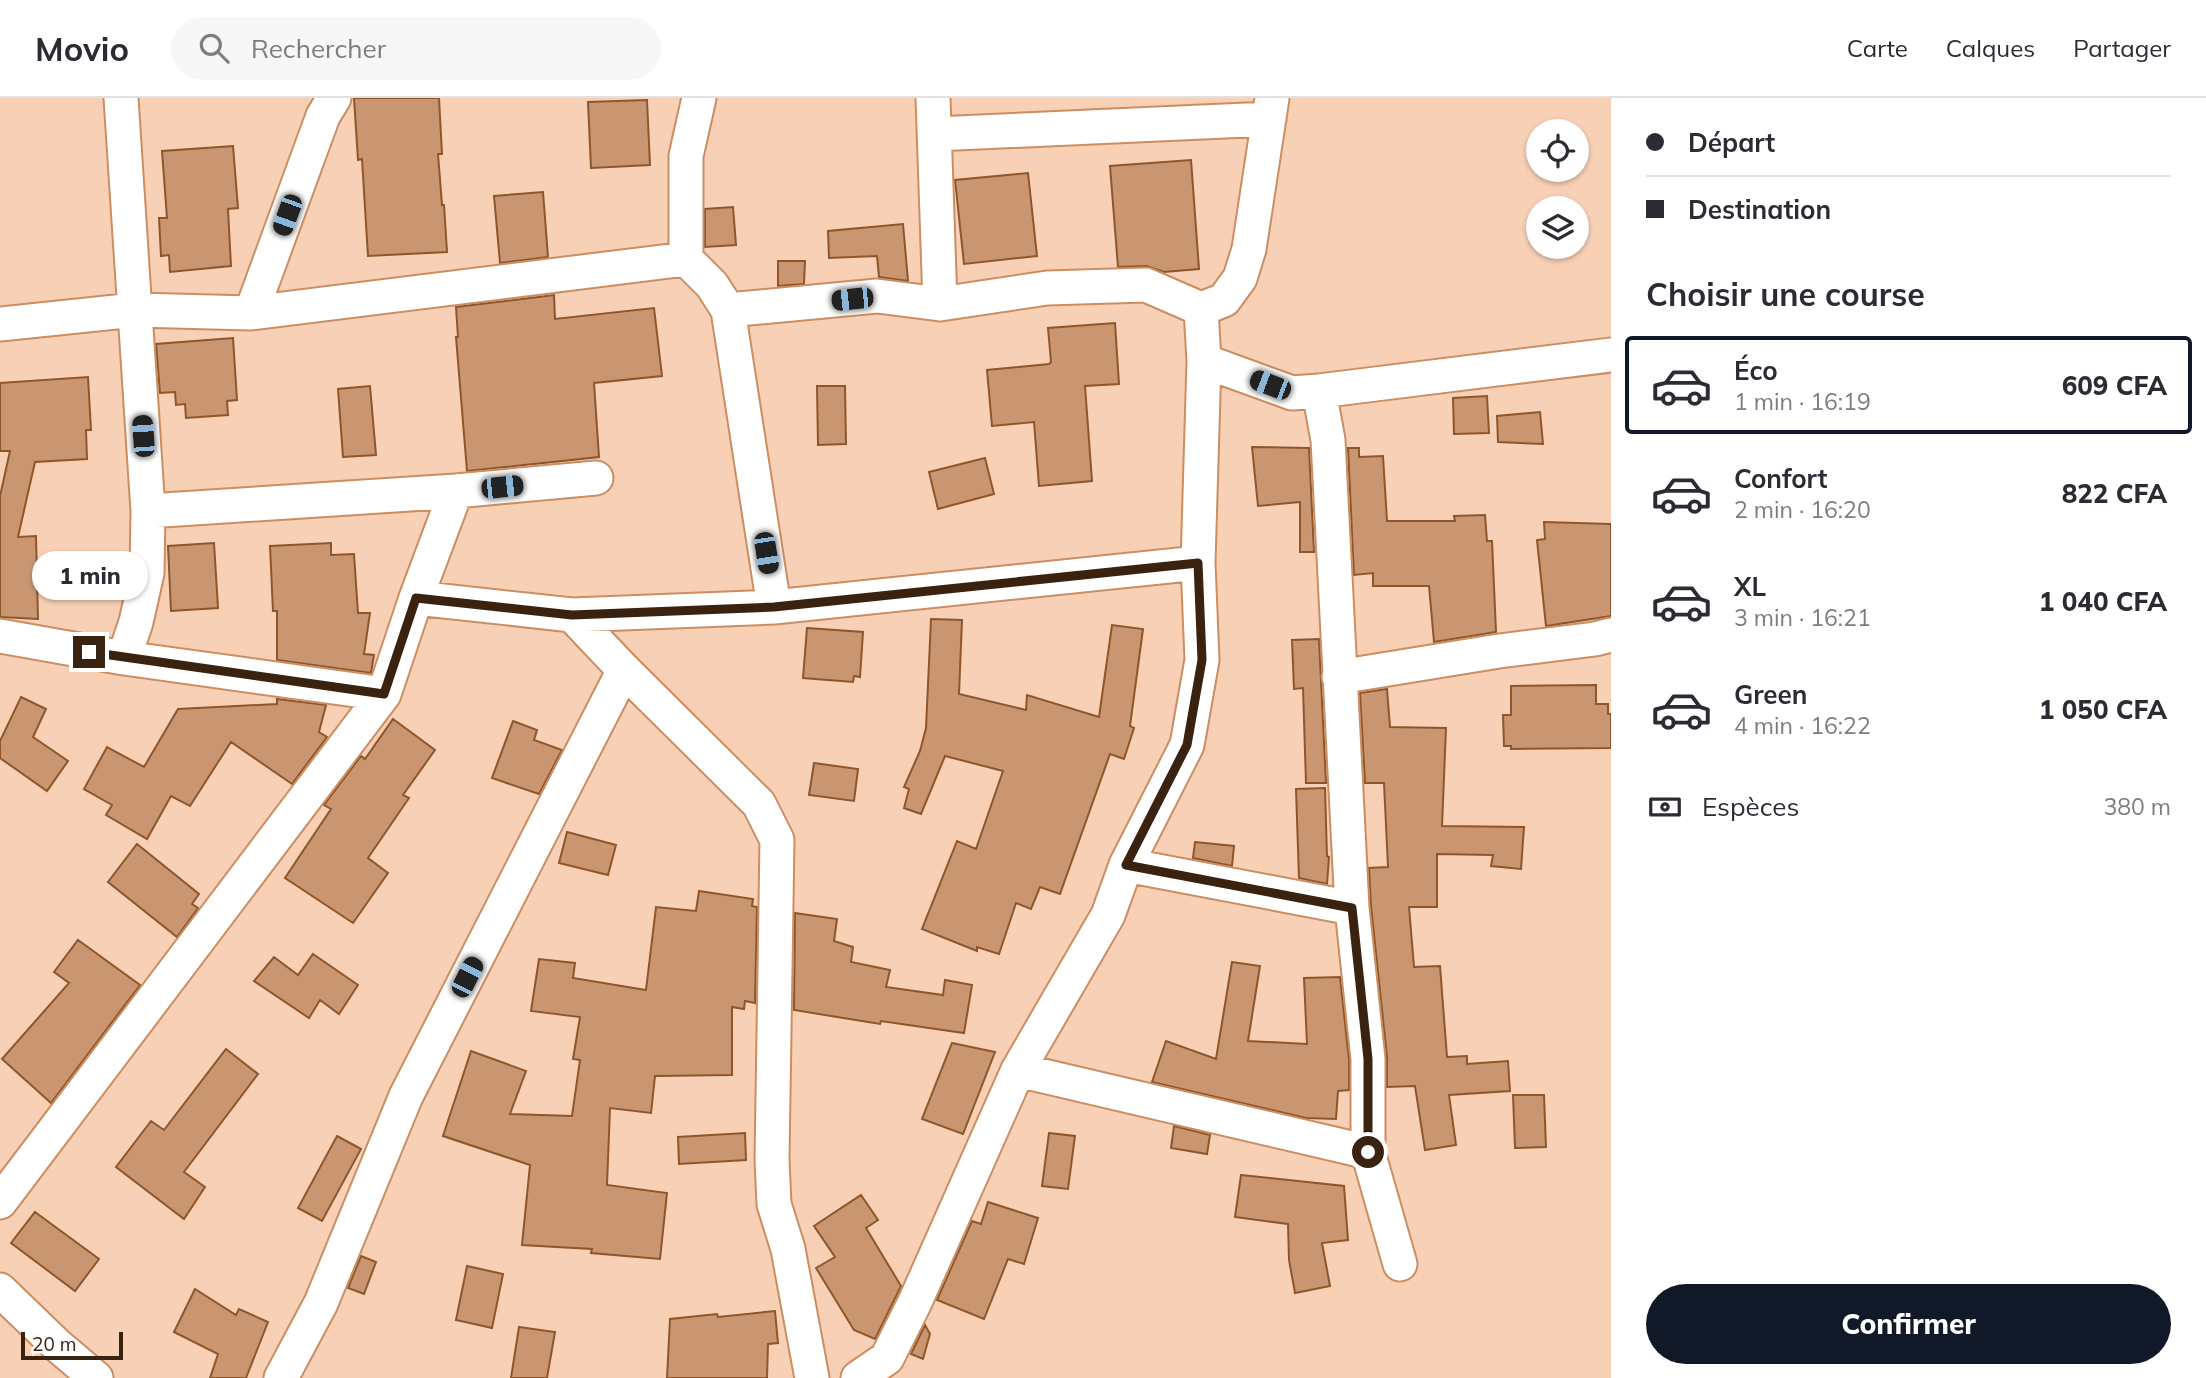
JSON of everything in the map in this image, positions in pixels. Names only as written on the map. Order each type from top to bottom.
[{"type":"street","points":[[121,98],[148,511],[147,573],[136,622],[124,658]]},
{"type":"street","points":[[251,313],[323,116],[334,98]]},
{"type":"street","points":[[699,98],[686,156],[686,259],[712,285],[728,310],[774,607]]},
{"type":"street","points":[[933,98],[940,304]]},
{"type":"street","points":[[728,310],[877,296],[940,304],[1047,288],[1146,285],[1201,309],[1224,300],[1240,278],[1249,249],[1271,108],[935,134]]},
{"type":"street","points":[[0,324],[135,310],[251,313],[686,259]]},
{"type":"street","points":[[858,1378],[887,1358],[915,1302],[1018,1070],[1108,915],[1126,865],[1187,745],[1202,660],[1198,563],[1204,360],[1201,309]]},
{"type":"street","points":[[1204,360],[1292,393],[1611,355]]},
{"type":"street","points":[[1320,391],[1328,440],[1352,908],[1368,1059],[1368,1152],[1400,1264]]},
{"type":"street","points":[[148,511],[456,491],[596,478]]},
{"type":"street","points":[[0,1202],[384,694],[456,491]]},
{"type":"street","points":[[416,598],[572,615],[774,607],[1198,563]]},
{"type":"street","points":[[572,615],[759,804],[777,840],[772,1160],[774,1204],[788,1249],[812,1378]]},
{"type":"street","points":[[1339,677],[1611,635]]},
{"type":"street","points":[[0,636],[124,658],[384,694]]},
{"type":"street","points":[[281,1378],[321,1303],[406,1096],[624,670]]},
{"type":"street","points":[[1126,865],[1352,908]]},
{"type":"street","points":[[1018,1070],[1368,1152]]},
{"type":"street","points":[[0,1290],[57,1346],[96,1378]]},
{"type":"building","points":[[354,98],[439,98],[442,154],[438,154],[447,252],[368,256],[362,159],[358,160]]},
{"type":"building","points":[[647,100],[650,165],[591,168],[588,102]]},
{"type":"building","points":[[233,146],[238,208],[228,209],[231,266],[170,272],[169,255],[161,256],[159,218],[167,218],[162,151]]},
{"type":"building","points":[[1191,160],[1199,269],[1164,272],[1146,266],[1118,267],[1110,166]]},
{"type":"building","points":[[1028,173],[1037,256],[964,264],[955,180]]},
{"type":"building","points":[[543,192],[548,257],[500,263],[494,196]]},
{"type":"building","points":[[733,207],[736,245],[705,247],[705,209]]},
{"type":"building","points":[[903,224],[908,281],[879,277],[877,256],[829,258],[828,231]]},
{"type":"building","points":[[778,261],[805,261],[804,284],[778,286]]},
{"type":"building","points":[[554,295],[555,319],[654,308],[662,376],[594,383],[599,457],[467,471],[456,307]]},
{"type":"building","points":[[1115,323],[1119,384],[1085,386],[1092,481],[1039,486],[1034,422],[992,426],[987,370],[1049,364],[1048,328]]},
{"type":"building","points":[[233,338],[237,400],[227,401],[228,415],[186,418],[185,404],[176,405],[175,392],[160,393],[156,344]]},
{"type":"building","points":[[88,377],[91,430],[86,430],[87,459],[35,462],[18,537],[36,536],[38,619],[0,617],[0,496],[10,451],[0,451],[0,383]]},
{"type":"building","points":[[370,386],[376,455],[343,457],[338,389]]},
{"type":"building","points":[[817,386],[845,386],[846,444],[818,445]]},
{"type":"building","points":[[1487,396],[1489,433],[1454,434],[1453,398]]},
{"type":"building","points":[[1540,412],[1543,444],[1498,442],[1497,416]]},
{"type":"building","points":[[1252,447],[1309,448],[1314,552],[1300,552],[1300,502],[1258,506]]},
{"type":"building","points":[[1348,448],[1359,448],[1359,457],[1383,456],[1387,521],[1455,521],[1454,516],[1485,515],[1487,541],[1492,541],[1496,632],[1434,642],[1429,586],[1373,586],[1373,573],[1354,575]]},
{"type":"building","points":[[985,458],[994,494],[938,509],[929,472]]},
{"type":"building","points":[[1544,522],[1611,524],[1611,616],[1546,626],[1537,540],[1545,539]]},
{"type":"building","points":[[214,543],[218,608],[171,611],[168,546]]},
{"type":"building","points":[[331,543],[331,555],[354,554],[358,613],[370,613],[364,654],[374,655],[371,673],[277,660],[277,611],[273,611],[270,546]]},
{"type":"building","points":[[931,619],[962,620],[959,694],[1026,710],[1027,695],[1099,717],[1112,625],[1143,629],[1130,726],[1134,728],[1124,759],[1110,754],[1060,894],[1040,887],[1031,909],[1016,903],[999,954],[977,947],[977,951],[922,929],[957,841],[976,849],[1003,771],[945,756],[921,814],[904,808],[909,789],[904,787],[920,751],[926,728]]},
{"type":"building","points":[[807,628],[863,632],[860,677],[854,676],[853,682],[803,678]]},
{"type":"building","points":[[1319,639],[1326,783],[1306,783],[1303,688],[1294,689],[1292,640]]},
{"type":"building","points":[[1596,685],[1596,704],[1608,704],[1608,714],[1611,714],[1611,748],[1511,749],[1511,746],[1504,746],[1503,715],[1511,715],[1511,686]]},
{"type":"building","points":[[1387,689],[1390,727],[1446,728],[1442,826],[1524,827],[1521,869],[1491,866],[1493,855],[1437,854],[1437,907],[1409,907],[1414,967],[1440,966],[1447,1057],[1467,1056],[1467,1064],[1508,1061],[1510,1091],[1449,1095],[1456,1145],[1425,1150],[1415,1086],[1387,1087],[1387,1057],[1371,906],[1369,868],[1388,867],[1384,783],[1365,783],[1360,693]]},
{"type":"building","points":[[21,697],[46,709],[33,737],[68,761],[47,791],[0,758],[0,741]]},
{"type":"building","points":[[277,699],[326,705],[319,732],[327,737],[292,784],[231,742],[190,806],[171,796],[147,839],[106,815],[112,805],[84,789],[107,747],[144,767],[178,709],[277,704]]},
{"type":"building","points":[[393,719],[435,750],[403,795],[409,798],[368,858],[388,873],[353,923],[285,878],[331,809],[324,805],[361,756],[365,759]]},
{"type":"building","points":[[513,721],[537,730],[534,740],[562,750],[539,794],[492,778]]},
{"type":"building","points":[[814,763],[858,769],[854,801],[809,795]]},
{"type":"building","points":[[1325,788],[1329,857],[1327,884],[1299,878],[1296,789]]},
{"type":"building","points":[[567,832],[616,845],[608,875],[559,863]]},
{"type":"building","points":[[1195,842],[1234,846],[1232,866],[1193,858]]},
{"type":"building","points":[[137,844],[199,894],[192,904],[198,908],[177,937],[108,882]]},
{"type":"building","points":[[699,891],[753,899],[752,906],[757,907],[755,1003],[745,1001],[744,1009],[732,1007],[732,1075],[655,1076],[651,1113],[610,1108],[607,1185],[667,1193],[660,1259],[591,1253],[592,1249],[522,1245],[530,1165],[443,1136],[471,1051],[526,1071],[510,1114],[572,1116],[580,1060],[573,1059],[580,1017],[531,1011],[539,959],[575,963],[573,978],[646,990],[656,907],[696,911]]},
{"type":"building","points":[[795,913],[837,919],[834,941],[853,947],[851,962],[890,970],[886,987],[943,995],[945,980],[972,985],[964,1033],[881,1021],[880,1024],[794,1010]]},
{"type":"building","points":[[78,940],[140,985],[51,1103],[2,1059],[69,983],[54,972]]},
{"type":"building","points":[[313,954],[358,985],[339,1014],[320,1000],[309,1018],[254,981],[274,957],[298,975]]},
{"type":"building","points":[[1232,962],[1260,966],[1248,1041],[1307,1044],[1304,978],[1340,977],[1349,1060],[1349,1090],[1338,1091],[1336,1119],[1306,1118],[1152,1082],[1166,1041],[1216,1059]]},
{"type":"building","points":[[952,1043],[995,1052],[963,1134],[922,1119]]},
{"type":"building","points":[[226,1049],[258,1074],[184,1172],[205,1187],[184,1219],[116,1167],[151,1121],[164,1130]]},
{"type":"building","points":[[1513,1095],[1544,1095],[1546,1147],[1515,1148]]},
{"type":"building","points":[[1174,1126],[1210,1135],[1207,1154],[1171,1148]]},
{"type":"building","points":[[745,1133],[746,1160],[679,1164],[678,1137]]},
{"type":"building","points":[[1049,1133],[1075,1136],[1068,1189],[1042,1186]]},
{"type":"building","points":[[337,1136],[361,1149],[322,1221],[298,1208]]},
{"type":"building","points":[[1241,1175],[1344,1186],[1348,1240],[1322,1243],[1330,1286],[1295,1293],[1289,1260],[1288,1224],[1235,1217]]},
{"type":"building","points":[[861,1195],[878,1220],[866,1228],[901,1286],[875,1339],[854,1330],[816,1268],[835,1257],[814,1226]]},
{"type":"building","points":[[988,1202],[1038,1218],[1024,1264],[1008,1259],[984,1319],[937,1300],[972,1221],[981,1224]]},
{"type":"building","points":[[35,1212],[99,1259],[75,1291],[11,1243]]},
{"type":"building","points":[[361,1256],[376,1262],[364,1294],[348,1288]]},
{"type":"building","points":[[467,1266],[503,1274],[492,1328],[456,1320]]},
{"type":"building","points":[[195,1289],[236,1315],[239,1309],[268,1322],[246,1378],[210,1378],[218,1354],[174,1332]]},
{"type":"building","points":[[775,1311],[778,1343],[768,1344],[767,1378],[667,1378],[670,1319]]},
{"type":"building","points":[[925,1325],[930,1334],[923,1359],[911,1354]]},
{"type":"building","points":[[519,1327],[555,1332],[547,1378],[511,1378]]},
{"type":"route","points":[[89,652],[384,694],[416,598],[572,615],[774,607],[1198,563],[1202,660],[1187,745],[1126,865],[1352,908],[1368,1059],[1368,1152]]}]
